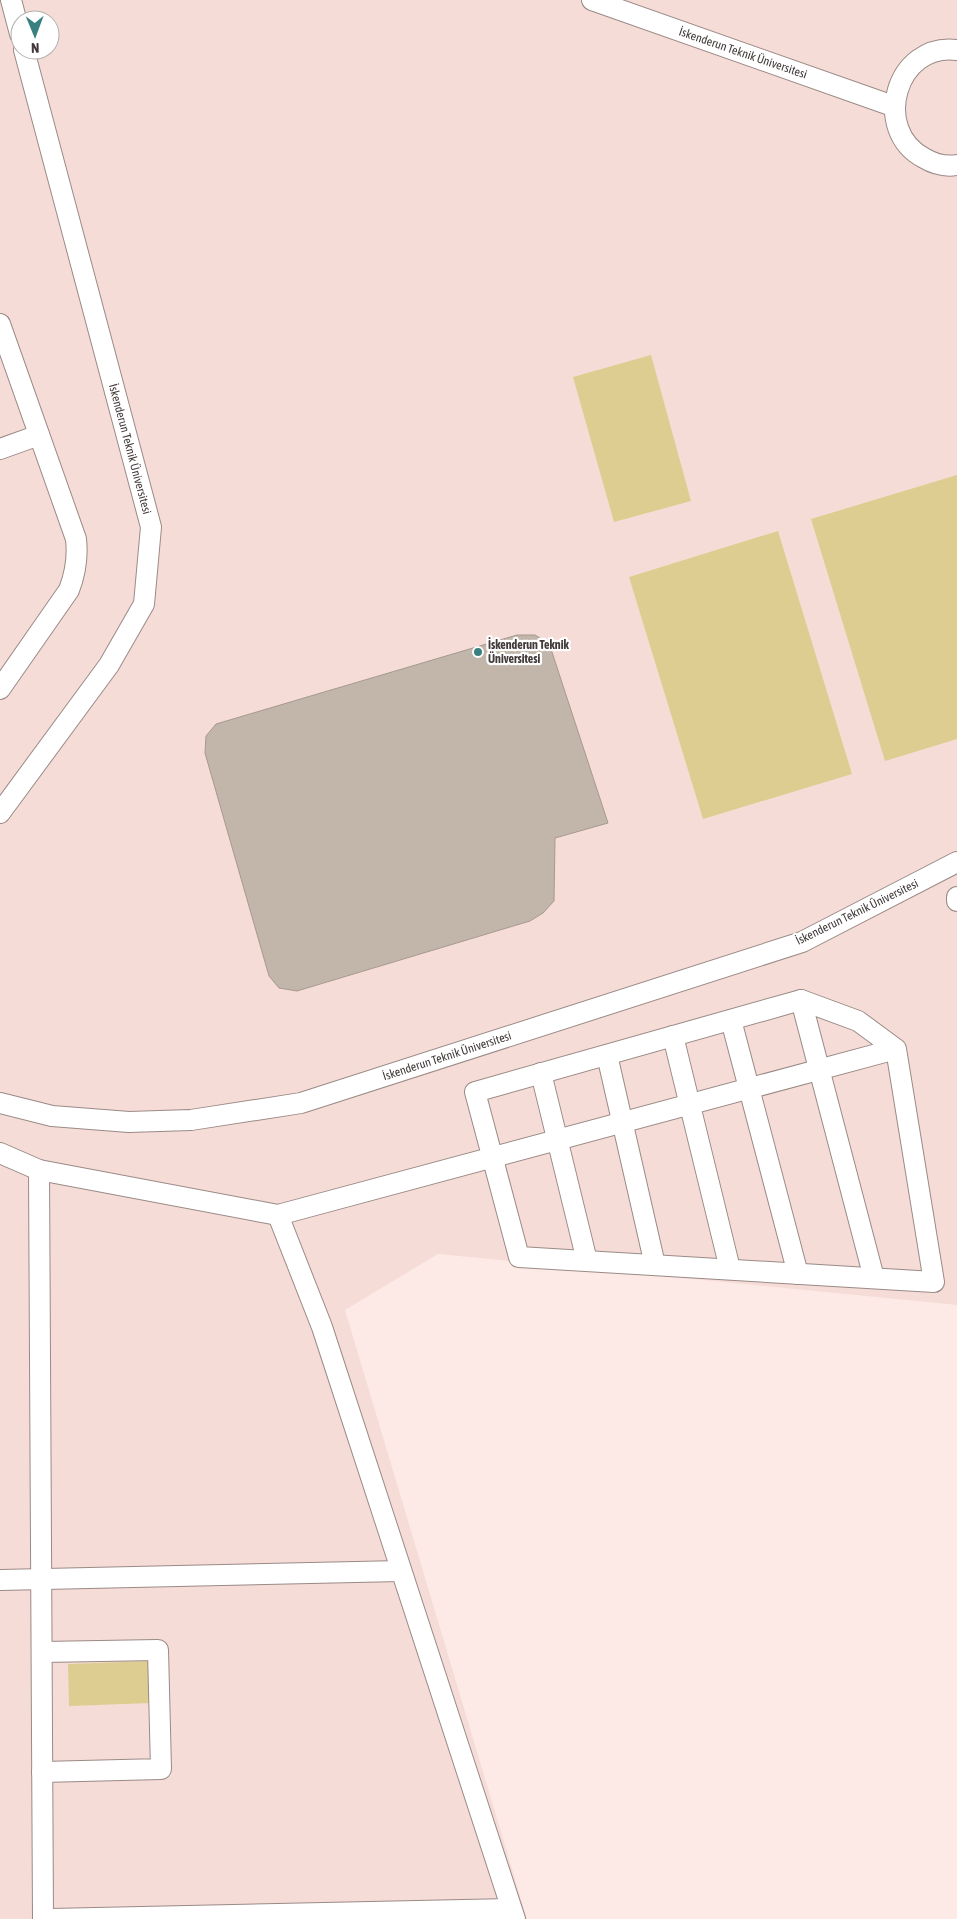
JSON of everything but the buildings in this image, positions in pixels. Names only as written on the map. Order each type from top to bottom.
[{"type":"lane","name":"İskenderun Teknik Üniversitesi","points":[[592,0],[893,106]]},
{"type":"lane","points":[[957,50],[935,52],[918,60],[906,73],[896,89],[893,106],[896,125],[904,141],[916,154],[932,163],[957,166]]},
{"type":"lane","name":"İskenderun Teknik Üniversitesi","points":[[0,813],[109,665],[144,604],[151,526],[27,60]]},
{"type":"lane","points":[[0,324],[76,539],[78,557],[75,576],[61,603],[0,689]]},
{"type":"lane","points":[[0,449],[39,435]]},
{"type":"lane","name":"İskenderun Teknik Üniversitesi","points":[[0,1104],[52,1116],[129,1122],[191,1120],[301,1103],[802,942],[957,862]]},
{"type":"lane","points":[[801,1000],[874,1278]]},
{"type":"lane","points":[[801,1000],[858,1021],[896,1049],[934,1282],[519,1257],[475,1092],[801,1000]]},
{"type":"lane","points":[[731,1020],[798,1274]]},
{"type":"lane","points":[[674,1036],[730,1270]]},
{"type":"lane","points":[[0,1153],[39,1170],[278,1215],[896,1049]]},
{"type":"lane","points":[[607,1054],[655,1265]]},
{"type":"lane","points":[[541,1073],[587,1261]]},
{"type":"lane","points":[[39,1170],[43,1919]]},
{"type":"lane","points":[[50,1919],[513,1914],[322,1328],[278,1215]]},
{"type":"lane","points":[[0,1580],[402,1571]]},
{"type":"lane","points":[[42,1652],[158,1650],[161,1769],[42,1772]]},
{"type":"shaded area","name":"İskenderun Teknik Üniversitesi","points":[[0,0],[957,0],[957,1305],[438,1254],[345,1310],[527,1919],[0,1919]]},
{"type":"shaded area","points":[[651,355],[691,501],[614,522],[573,377]]},
{"type":"shaded area","points":[[957,475],[957,739],[885,761],[811,519]]},
{"type":"shaded area","points":[[778,531],[852,774],[703,819],[629,577]]},
{"type":"shaded area","points":[[149,1661],[151,1703],[69,1706],[68,1664]]},
{"type":"place","name":"İskenderun Teknik Üniversitesi","points":[[478,652]]}]
